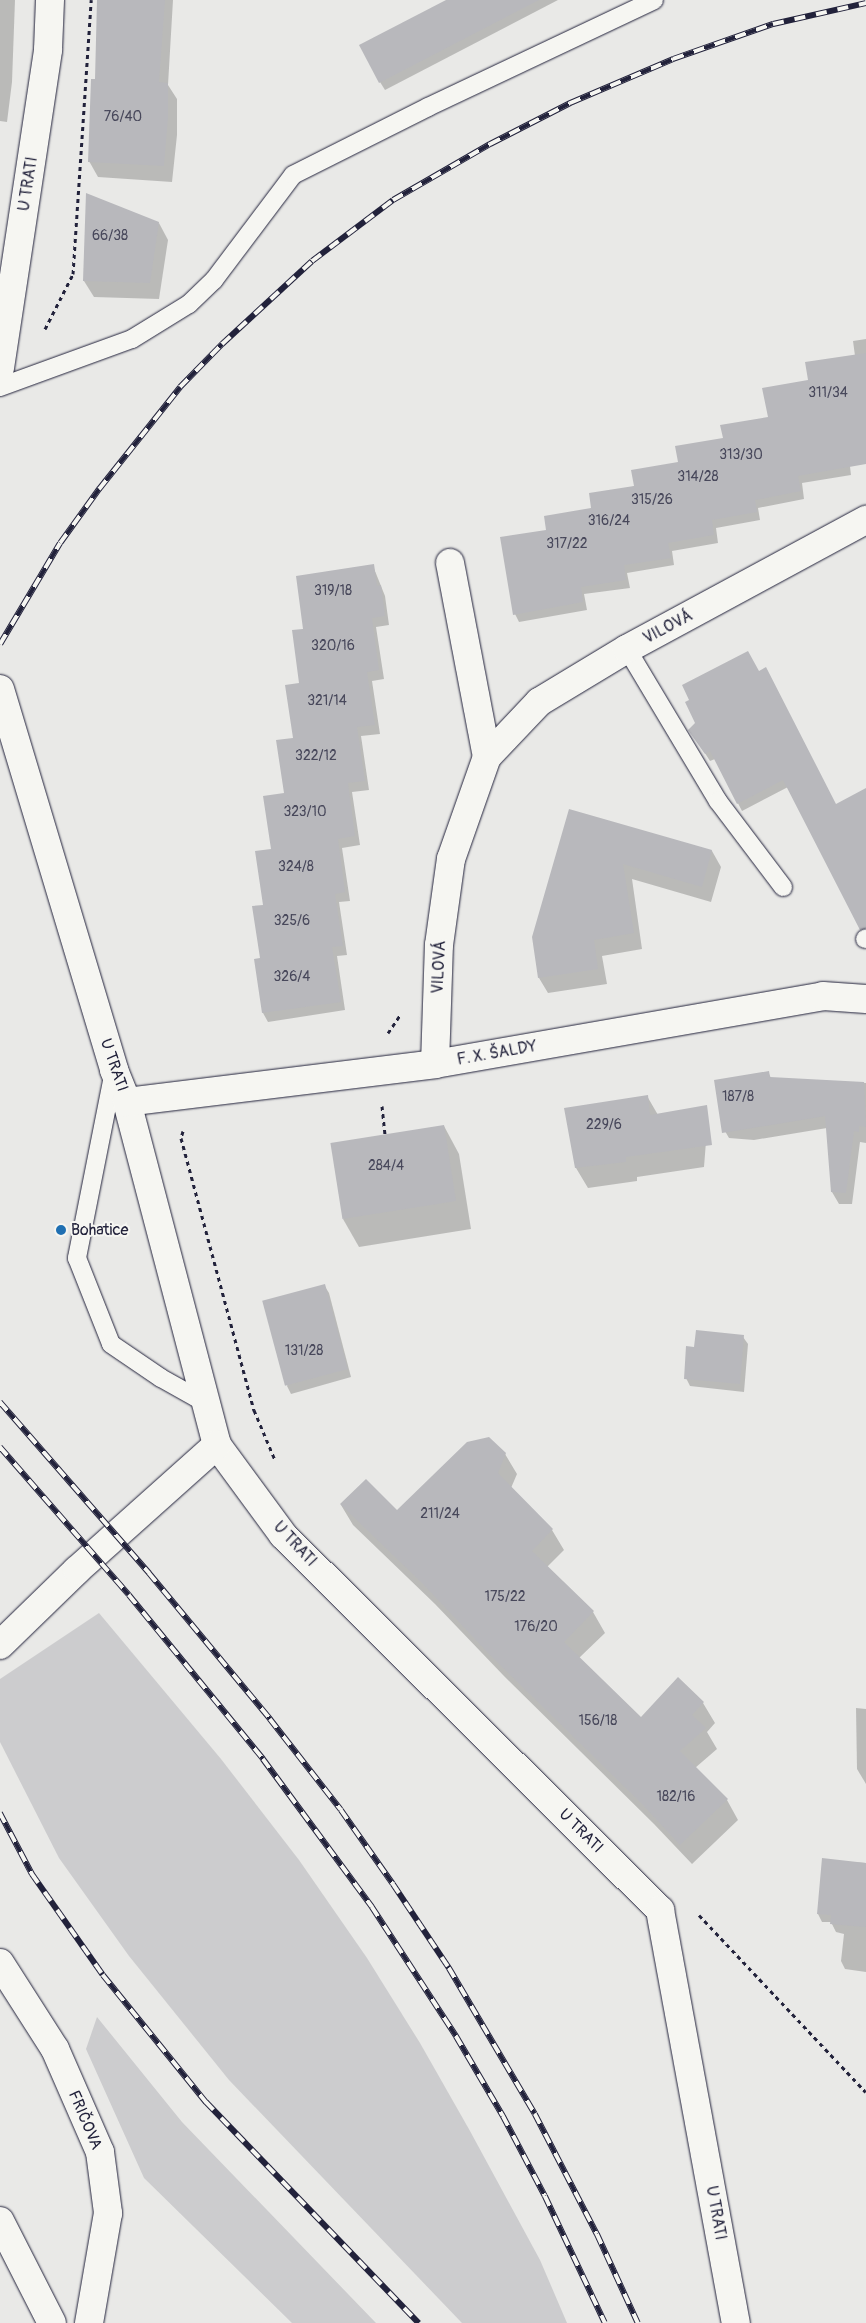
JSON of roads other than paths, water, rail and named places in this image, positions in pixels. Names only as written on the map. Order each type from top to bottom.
[{"type":"street","name":"U TRATI","points":[[0,368],[48,50],[50,0]]},
{"type":"street","name":"VILOVÁ","points":[[434,1064],[439,946],[451,859],[487,757],[538,702],[628,649],[866,520]]},
{"type":"street","points":[[450,562],[487,757]]},
{"type":"street","name":"U TRATI","points":[[0,689],[114,1070],[127,1102],[217,1444],[283,1535],[660,1910],[736,2323]]},
{"type":"street","name":"F. X. ŠALDY","points":[[127,1102],[434,1064],[823,996],[866,998]]},
{"type":"street","points":[[0,1645],[77,1570],[217,1444]]},
{"type":"street","name":"FRIČOVA","points":[[0,1964],[55,2049],[100,2152],[108,2213],[89,2323]]},
{"type":"street","points":[[0,2221],[52,2323]]},
{"type":"lane","points":[[0,386],[132,339],[189,304],[214,280],[293,175],[428,107],[654,0]]},
{"type":"lane","points":[[628,649],[718,801],[783,887]]},
{"type":"lane","points":[[114,1070],[77,1258],[111,1344],[161,1378],[206,1403]]},
{"type":"railway","points":[[0,644],[60,543],[99,489],[180,387],[222,344],[312,261],[393,200],[490,144],[570,103],[673,59],[773,24],[866,3]]},
{"type":"railway","points":[[0,1402],[149,1573],[270,1719],[341,1810],[393,1884],[449,1968],[535,2114],[597,2234],[638,2323]]},
{"type":"railway","points":[[0,1447],[129,1595],[263,1759],[372,1907],[456,2036],[503,2116],[545,2196],[605,2323]]},
{"type":"railway","points":[[0,1813],[32,1874],[103,1975],[206,2102],[419,2323]]},
{"type":"place","name":"Bohatice","points":[[61,1230]]}]
